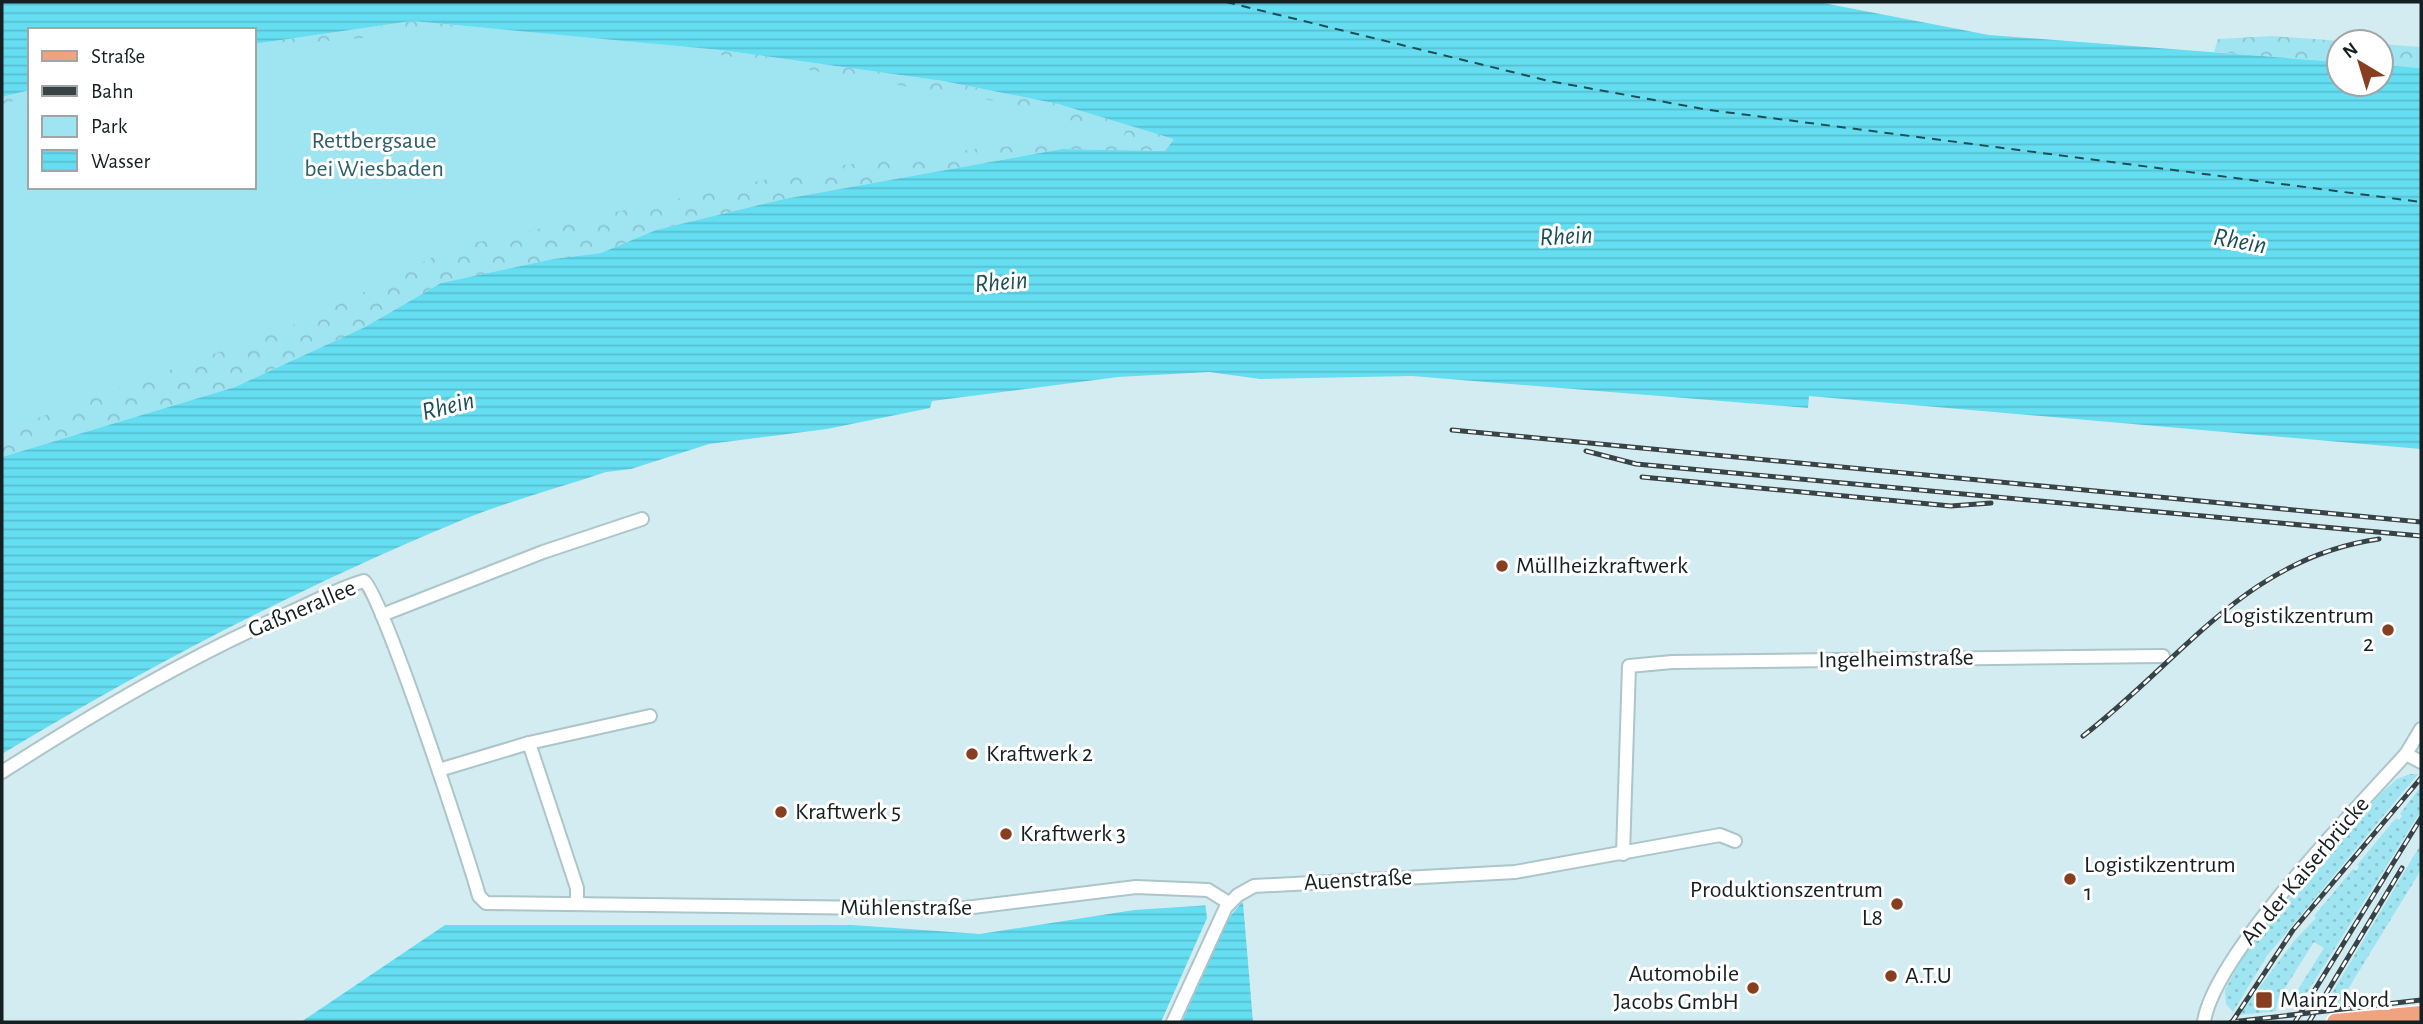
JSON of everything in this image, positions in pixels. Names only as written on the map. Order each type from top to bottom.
[{"type":"main road","points":[[2335,1022],[2421,1014]]},
{"type":"street","name":"Gaßnerallee","points":[[2,772],[131,694],[209,652],[360,582],[370,584],[382,615],[543,552],[642,519]]},
{"type":"street","name":"Mühlenstraße","points":[[382,615],[439,770],[483,902],[957,909],[1019,904],[1113,889],[1164,888],[1208,890],[1229,903]]},
{"type":"street","name":"Ingelheimstraße","points":[[1623,853],[1629,667],[1672,662],[2162,656]]},
{"type":"street","points":[[439,770],[529,743],[650,716]]},
{"type":"street","name":"An der Kaiserbrücke","points":[[2204,1022],[2217,982],[2258,926],[2406,754],[2421,729]]},
{"type":"street","points":[[529,743],[577,888],[577,904]]},
{"type":"street","points":[[2406,754],[2421,762]]},
{"type":"street","name":"Auenstraße","points":[[1229,903],[1243,891],[1267,884],[1515,872],[1720,835],[1735,841]]},
{"type":"street","points":[[1173,1022],[1229,903]]},
{"type":"green space","name":"Rettbergsaue bei Wiesbaden","points":[[412,21],[720,50],[943,81],[1058,104],[1175,139],[1165,151],[1062,149],[784,199],[656,230],[601,253],[553,259],[441,283],[365,327],[235,387],[2,457],[2,97],[28,90],[28,189],[256,189],[256,44]]},
{"type":"green space","name":"Rettbergsaue bei Wiesbaden","points":[[461,30],[555,31],[650,43],[1000,102],[1015,109],[1125,131],[1124,137],[976,149],[818,168],[451,248],[310,319],[2,431],[2,104],[28,97],[28,189],[256,189],[256,51],[301,43]]},
{"type":"green space","points":[[2272,36],[2325,40],[2325,61],[2214,52],[2218,39]]},
{"type":"green space","points":[[2395,45],[2421,47],[2421,68],[2395,66]]},
{"type":"green space","points":[[2418,774],[2267,956],[2233,1012],[2226,1004],[2225,990],[2244,954],[2311,872],[2381,793],[2397,779]]},
{"type":"green space","points":[[2421,786],[2421,811],[2298,1007],[2294,1009],[2292,999],[2324,948],[2314,942],[2278,999],[2276,1011],[2239,1015],[2294,941],[2316,918],[2314,916],[2353,869],[2356,871],[2359,867],[2357,865],[2396,818],[2399,820],[2402,816],[2400,814]]},
{"type":"green space","points":[[2421,844],[2421,870],[2337,1007],[2323,1008]]},
{"type":"water","name":"Rhein","points":[[2,2],[1818,2],[1989,35],[2325,61],[2325,98],[2395,98],[2395,66],[2421,68],[2421,449],[1809,396],[1808,408],[1412,376],[1260,379],[1209,372],[1118,377],[932,401],[930,408],[827,429],[709,444],[511,502],[396,548],[224,630],[112,690],[2,754],[2,457],[235,387],[365,327],[441,283],[553,259],[601,253],[656,230],[784,199],[1062,149],[1165,151],[1174,139],[1058,104],[943,81],[720,50],[412,21],[256,44],[256,28],[28,28],[28,90],[2,97]]},
{"type":"water","points":[[1243,903],[1253,1022],[301,1022],[445,925],[852,925],[980,934],[1134,910]]},
{"type":"pier","points":[[1244,900],[1227,920],[1182,1022],[1161,1022],[1207,918],[1205,902]]},
{"type":"ferry route","points":[[1226,2],[1549,81],[1709,110],[2421,202]]},
{"type":"railway","points":[[1452,430],[2421,522]]},
{"type":"railway","points":[[1586,451],[1636,464],[2421,536]]},
{"type":"railway","points":[[1642,477],[1951,506],[1991,503]]},
{"type":"railway","points":[[2083,736],[2253,589],[2291,567],[2332,550],[2379,539]]},
{"type":"railway","points":[[2232,1022],[2293,930],[2421,778]]},
{"type":"railway","points":[[2295,1022],[2421,818]]},
{"type":"railway","points":[[2309,1022],[2402,868]]},
{"type":"railway","points":[[2231,1022],[2421,1000]]},
{"type":"place","name":"Müllheizkraftwerk","points":[[1502,566]]},
{"type":"place","name":"Logistikzentrum 2","points":[[2388,630]]},
{"type":"place","name":"Kraftwerk 2","points":[[972,754]]},
{"type":"place","name":"Kraftwerk 5","points":[[781,812]]},
{"type":"place","name":"Kraftwerk 3","points":[[1006,834]]},
{"type":"place","name":"Logistikzentrum 1","points":[[2070,879]]},
{"type":"place","name":"Produktionszentrum L8","points":[[1897,904]]},
{"type":"place","name":"A.T.U","points":[[1891,976]]},
{"type":"place","name":"Automobile Jacobs GmbH","points":[[1753,988]]},
{"type":"place","name":"Mainz Nord","points":[[2264,1000]]}]
